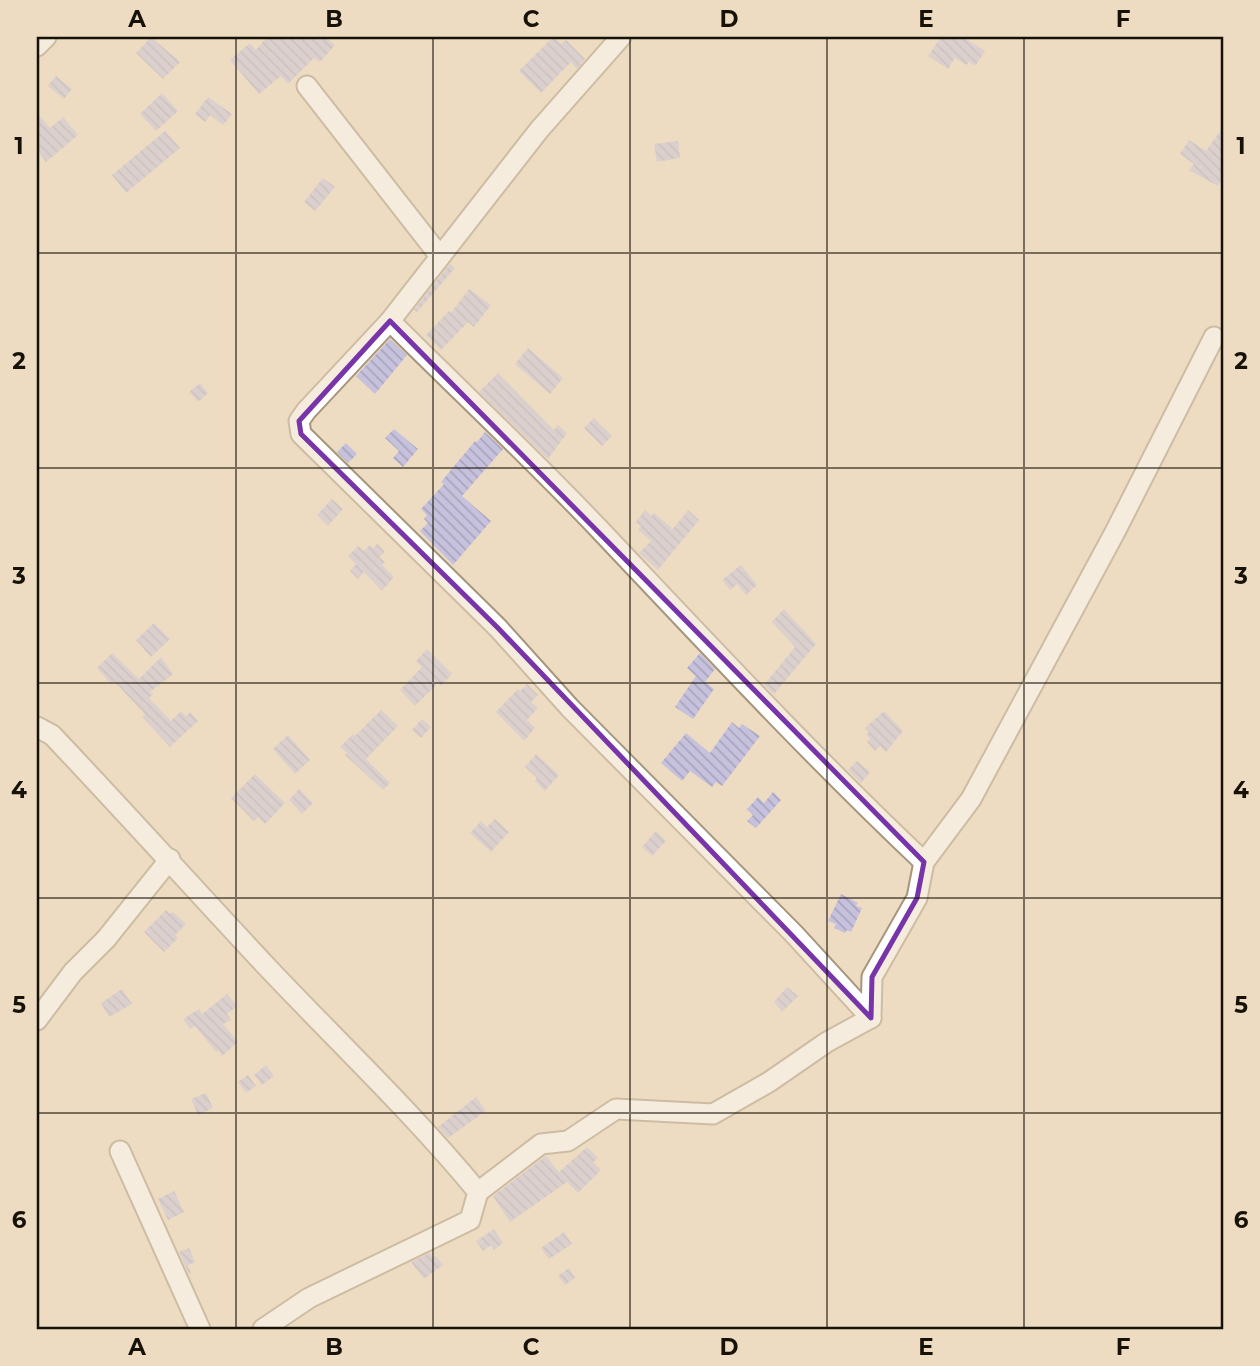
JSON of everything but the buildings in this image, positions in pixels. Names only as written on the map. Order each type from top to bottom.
[{"type":"street","points":[[37,46],[46,37]]},
{"type":"street","points":[[621,37],[539,130],[390,321],[306,411],[299,421],[301,434],[498,628],[570,708],[794,934],[871,1018]]},
{"type":"street","points":[[307,86],[439,256]]},
{"type":"street","points":[[390,321],[600,531],[840,783],[924,862]]},
{"type":"street","points":[[871,1018],[872,977],[918,898],[924,862],[971,799],[1115,532],[1214,337]]},
{"type":"street","points":[[37,727],[52,735],[170,859],[267,966],[448,1155],[478,1192]]},
{"type":"street","points":[[37,1020],[73,972],[106,939],[170,859]]},
{"type":"street","points":[[263,1329],[309,1298],[470,1220],[478,1192],[541,1144],[568,1140],[616,1109],[713,1114],[769,1082],[827,1042],[871,1018]]},
{"type":"street","points":[[120,1151],[200,1329]]},
{"type":"highlighted area","points":[[390,321],[924,862],[917,898],[872,977],[871,1018],[498,628],[301,434],[299,421]]}]
